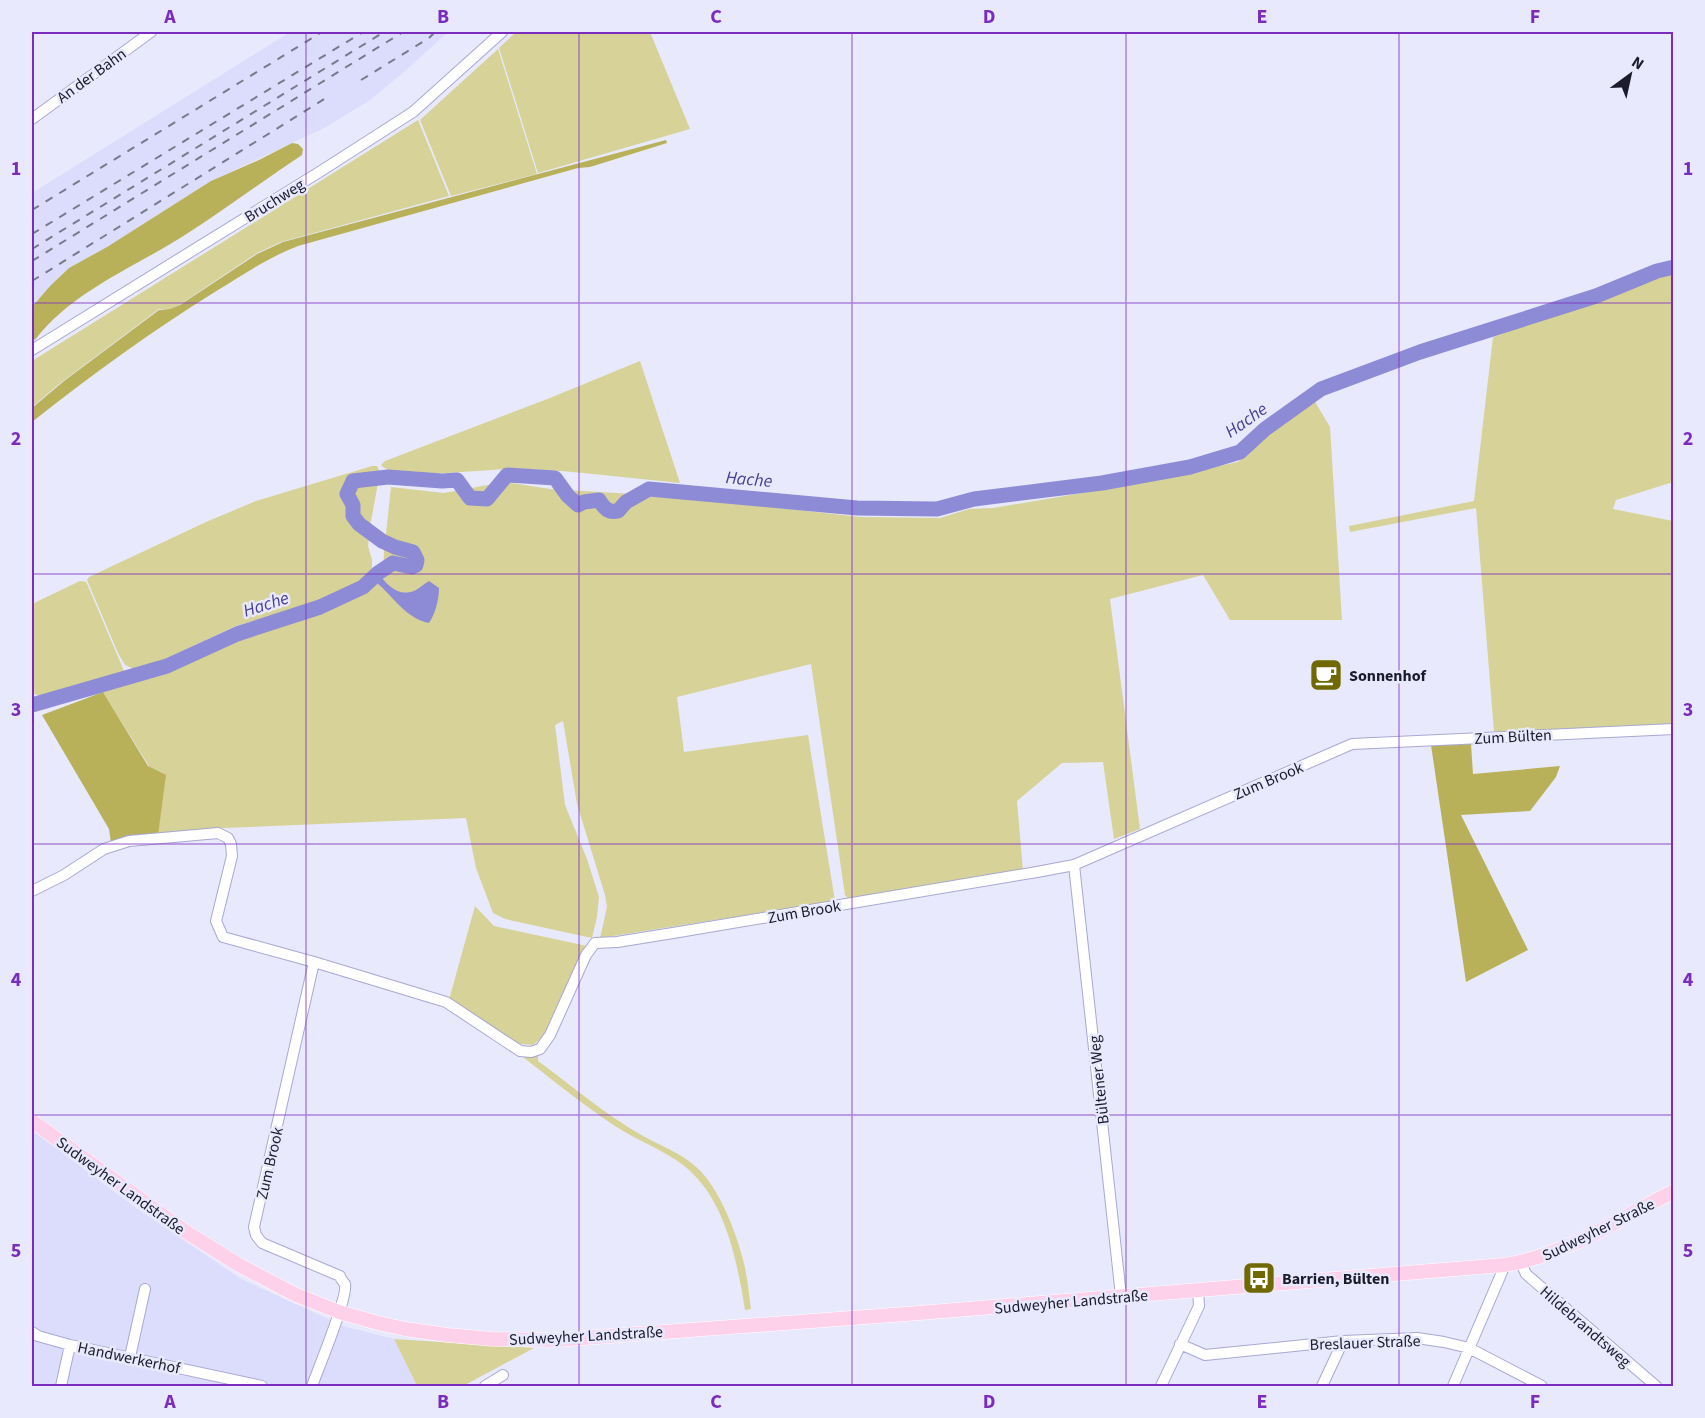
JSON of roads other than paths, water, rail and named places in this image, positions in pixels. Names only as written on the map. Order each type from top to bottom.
[{"type":"main road","name":"Sudweyher Landstraße","points":[[32,1121],[213,1249],[294,1294],[339,1312],[405,1329],[492,1339],[556,1340],[1198,1291]]},
{"type":"main road","name":"Sudweyher Straße","points":[[1198,1291],[1521,1263],[1570,1245],[1674,1191]]},
{"type":"street","name":"An der Bahn","points":[[32,119],[150,32]]},
{"type":"street","name":"Bruchweg","points":[[32,350],[413,112],[502,32]]},
{"type":"street","name":"Zum Bülten","points":[[1352,744],[1674,729]]},
{"type":"street","name":"Zum Brook","points":[[32,891],[64,875],[104,849],[129,841],[218,833],[228,838],[232,856],[216,921],[223,937],[446,1002],[520,1050],[531,1052],[540,1049],[550,1035],[586,955],[595,943],[684,932],[1074,865],[1352,744]]},
{"type":"street","name":"Bültener Weg","points":[[1074,865],[1121,1296]]},
{"type":"street","name":"Zum Brook","points":[[314,962],[254,1227],[262,1243],[340,1276],[345,1284],[339,1312]]},
{"type":"street","name":"Hildebrandtsweg","points":[[1521,1263],[1526,1274],[1656,1386]]},
{"type":"street","points":[[1453,1386],[1504,1265]]},
{"type":"street","points":[[130,1357],[145,1289]]},
{"type":"street","points":[[1161,1386],[1199,1306],[1198,1291]]},
{"type":"street","points":[[312,1386],[339,1312]]},
{"type":"street","name":"Handwerkerhof","points":[[32,1332],[70,1345],[262,1386]]},
{"type":"street","name":"Breslauer Straße","points":[[1180,1344],[1205,1354],[1342,1341],[1417,1338],[1469,1348],[1542,1386]]},
{"type":"street","points":[[1322,1386],[1342,1341]]},
{"type":"street","points":[[62,1386],[70,1345]]},
{"type":"street","points":[[484,1386],[503,1375]]},
{"type":"waterway","name":"Hache","points":[[32,705],[167,666],[237,634],[320,607],[363,587],[393,563],[412,567],[416,565],[417,560],[413,552],[382,541],[359,524],[353,516],[353,505],[347,494],[353,481],[388,477],[457,480],[470,498],[487,499],[507,475],[555,478],[578,505],[599,500],[612,511],[618,511],[626,502],[649,489],[857,508],[937,509],[974,499],[1102,483],[1190,467],[1240,452],[1265,429],[1321,389],[1420,352],[1596,296],[1657,271],[1674,267]]},
{"type":"railway","points":[[32,210],[322,32]]},
{"type":"railway","points":[[32,234],[363,32]]},
{"type":"railway","points":[[32,249],[384,32]]},
{"type":"railway","points":[[32,261],[403,32]]},
{"type":"railway","points":[[361,80],[435,32]]},
{"type":"railway","points":[[32,281],[326,98]]},
{"type":"place","name":"Sonnenhof","points":[[1326,675]]},
{"type":"place","name":"Barrien, Bülten","points":[[1259,1278]]}]
